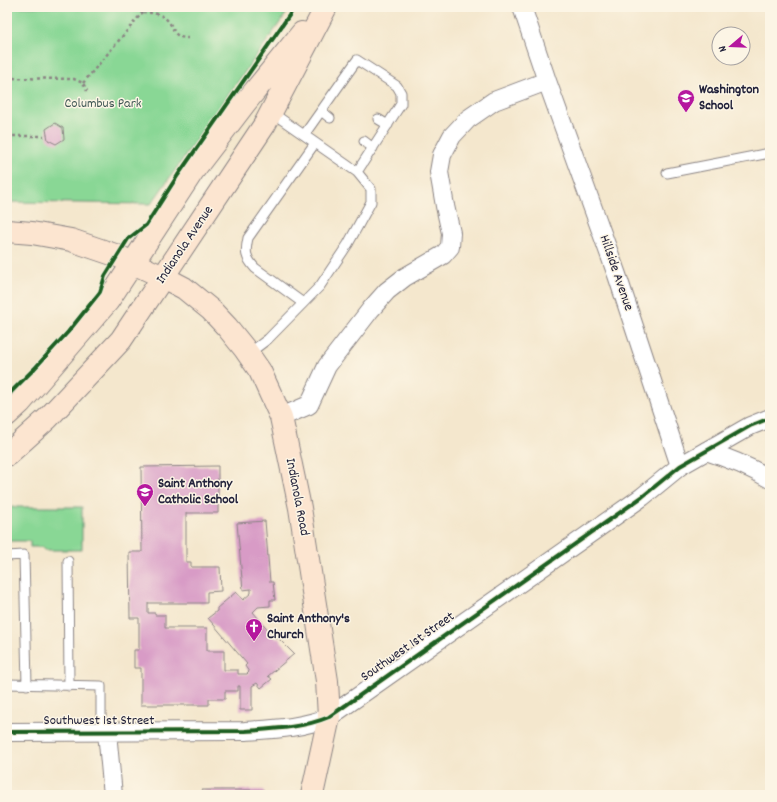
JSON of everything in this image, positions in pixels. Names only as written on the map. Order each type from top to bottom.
[{"type":"main road","name":"Indianola Avenue","points":[[7,454],[48,418],[121,340],[245,154],[271,112],[325,7]]},
{"type":"main road","name":"Indianola Avenue","points":[[7,415],[20,403],[108,302],[193,170],[245,103],[325,7]]},
{"type":"main road","name":"Indianola Road","points":[[7,231],[32,233],[70,240],[118,256],[184,288],[211,310],[227,326],[260,371],[281,417],[300,508],[327,681],[329,717],[312,795]]},
{"type":"street","name":"Hillside Avenue","points":[[522,7],[617,275],[680,466]]},
{"type":"street","points":[[281,417],[309,405],[327,366],[370,308],[405,277],[443,255],[450,247],[452,233],[445,206],[439,172],[442,155],[452,136],[468,119],[494,101],[547,81]]},
{"type":"street","name":"Southwest 1st Street","points":[[7,732],[245,732],[285,728],[315,722],[329,717],[642,497],[680,466],[750,426],[770,418]]},
{"type":"street","points":[[706,451],[728,458],[770,479]]},
{"type":"street","points":[[104,732],[113,795]]},
{"type":"lane","points":[[304,135],[357,60],[397,86],[401,93],[401,104],[357,172]]},
{"type":"lane","points":[[334,91],[343,97]]},
{"type":"lane","points":[[321,111],[330,118]]},
{"type":"lane","points":[[248,354],[268,339],[320,286],[348,244],[371,202],[371,189],[357,172],[271,112]]},
{"type":"lane","points":[[378,119],[388,125]]},
{"type":"lane","points":[[364,141],[373,148]]},
{"type":"lane","points":[[303,303],[255,268],[249,260],[245,250],[248,238],[315,143]]},
{"type":"lane","points":[[667,173],[770,153]]},
{"type":"lane","points":[[7,556],[24,555],[27,685]]},
{"type":"lane","points":[[68,561],[69,686]]},
{"type":"lane","points":[[7,684],[101,686],[104,732]]},
{"type":"path","points":[[83,83],[148,7]]},
{"type":"path","points":[[143,12],[159,14],[171,24],[180,38],[188,38]]},
{"type":"path","points":[[7,78],[74,79],[83,83],[87,91]]},
{"type":"path","points":[[7,136],[44,136]]},
{"type":"green space","name":"Columbus Park","points":[[7,7],[291,7],[151,204],[7,202]]},
{"type":"green space","points":[[7,507],[82,507],[82,550],[44,550],[43,547],[30,547],[30,541],[7,541]]},
{"type":"building","points":[[55,123],[63,128],[64,139],[56,144],[48,140],[46,129]]},
{"type":"building","name":"Saint Anthony Catholic School","points":[[218,466],[218,513],[186,513],[186,562],[191,562],[191,567],[220,567],[221,591],[207,592],[207,603],[148,603],[148,613],[165,615],[165,628],[207,628],[207,651],[224,651],[224,670],[238,670],[238,674],[247,674],[249,672],[245,666],[247,664],[208,618],[217,611],[217,608],[236,592],[243,600],[251,593],[251,589],[243,590],[237,523],[265,521],[270,582],[273,582],[275,600],[270,600],[270,606],[258,607],[253,612],[276,639],[278,638],[294,654],[268,676],[272,679],[261,688],[257,683],[252,686],[252,710],[240,710],[240,686],[238,686],[238,691],[225,691],[225,699],[209,699],[209,705],[141,705],[141,668],[134,668],[134,650],[139,650],[139,618],[130,618],[129,552],[142,552],[141,467]]},
{"type":"building","points":[[202,790],[264,790],[264,795],[202,795]]},
{"type":"cycle path","points":[[7,396],[68,332],[100,292],[105,276],[128,239],[146,225],[178,175],[295,7]]},
{"type":"cycle path","points":[[7,732],[245,731],[298,726],[329,717],[642,497],[680,466],[750,426],[770,418]]},
{"type":"place","name":"Washington School","points":[[686,113]]},
{"type":"place","name":"Saint Anthony Catholic School","points":[[145,507]]},
{"type":"place","name":"Saint Anthony's Church","points":[[254,642]]}]
